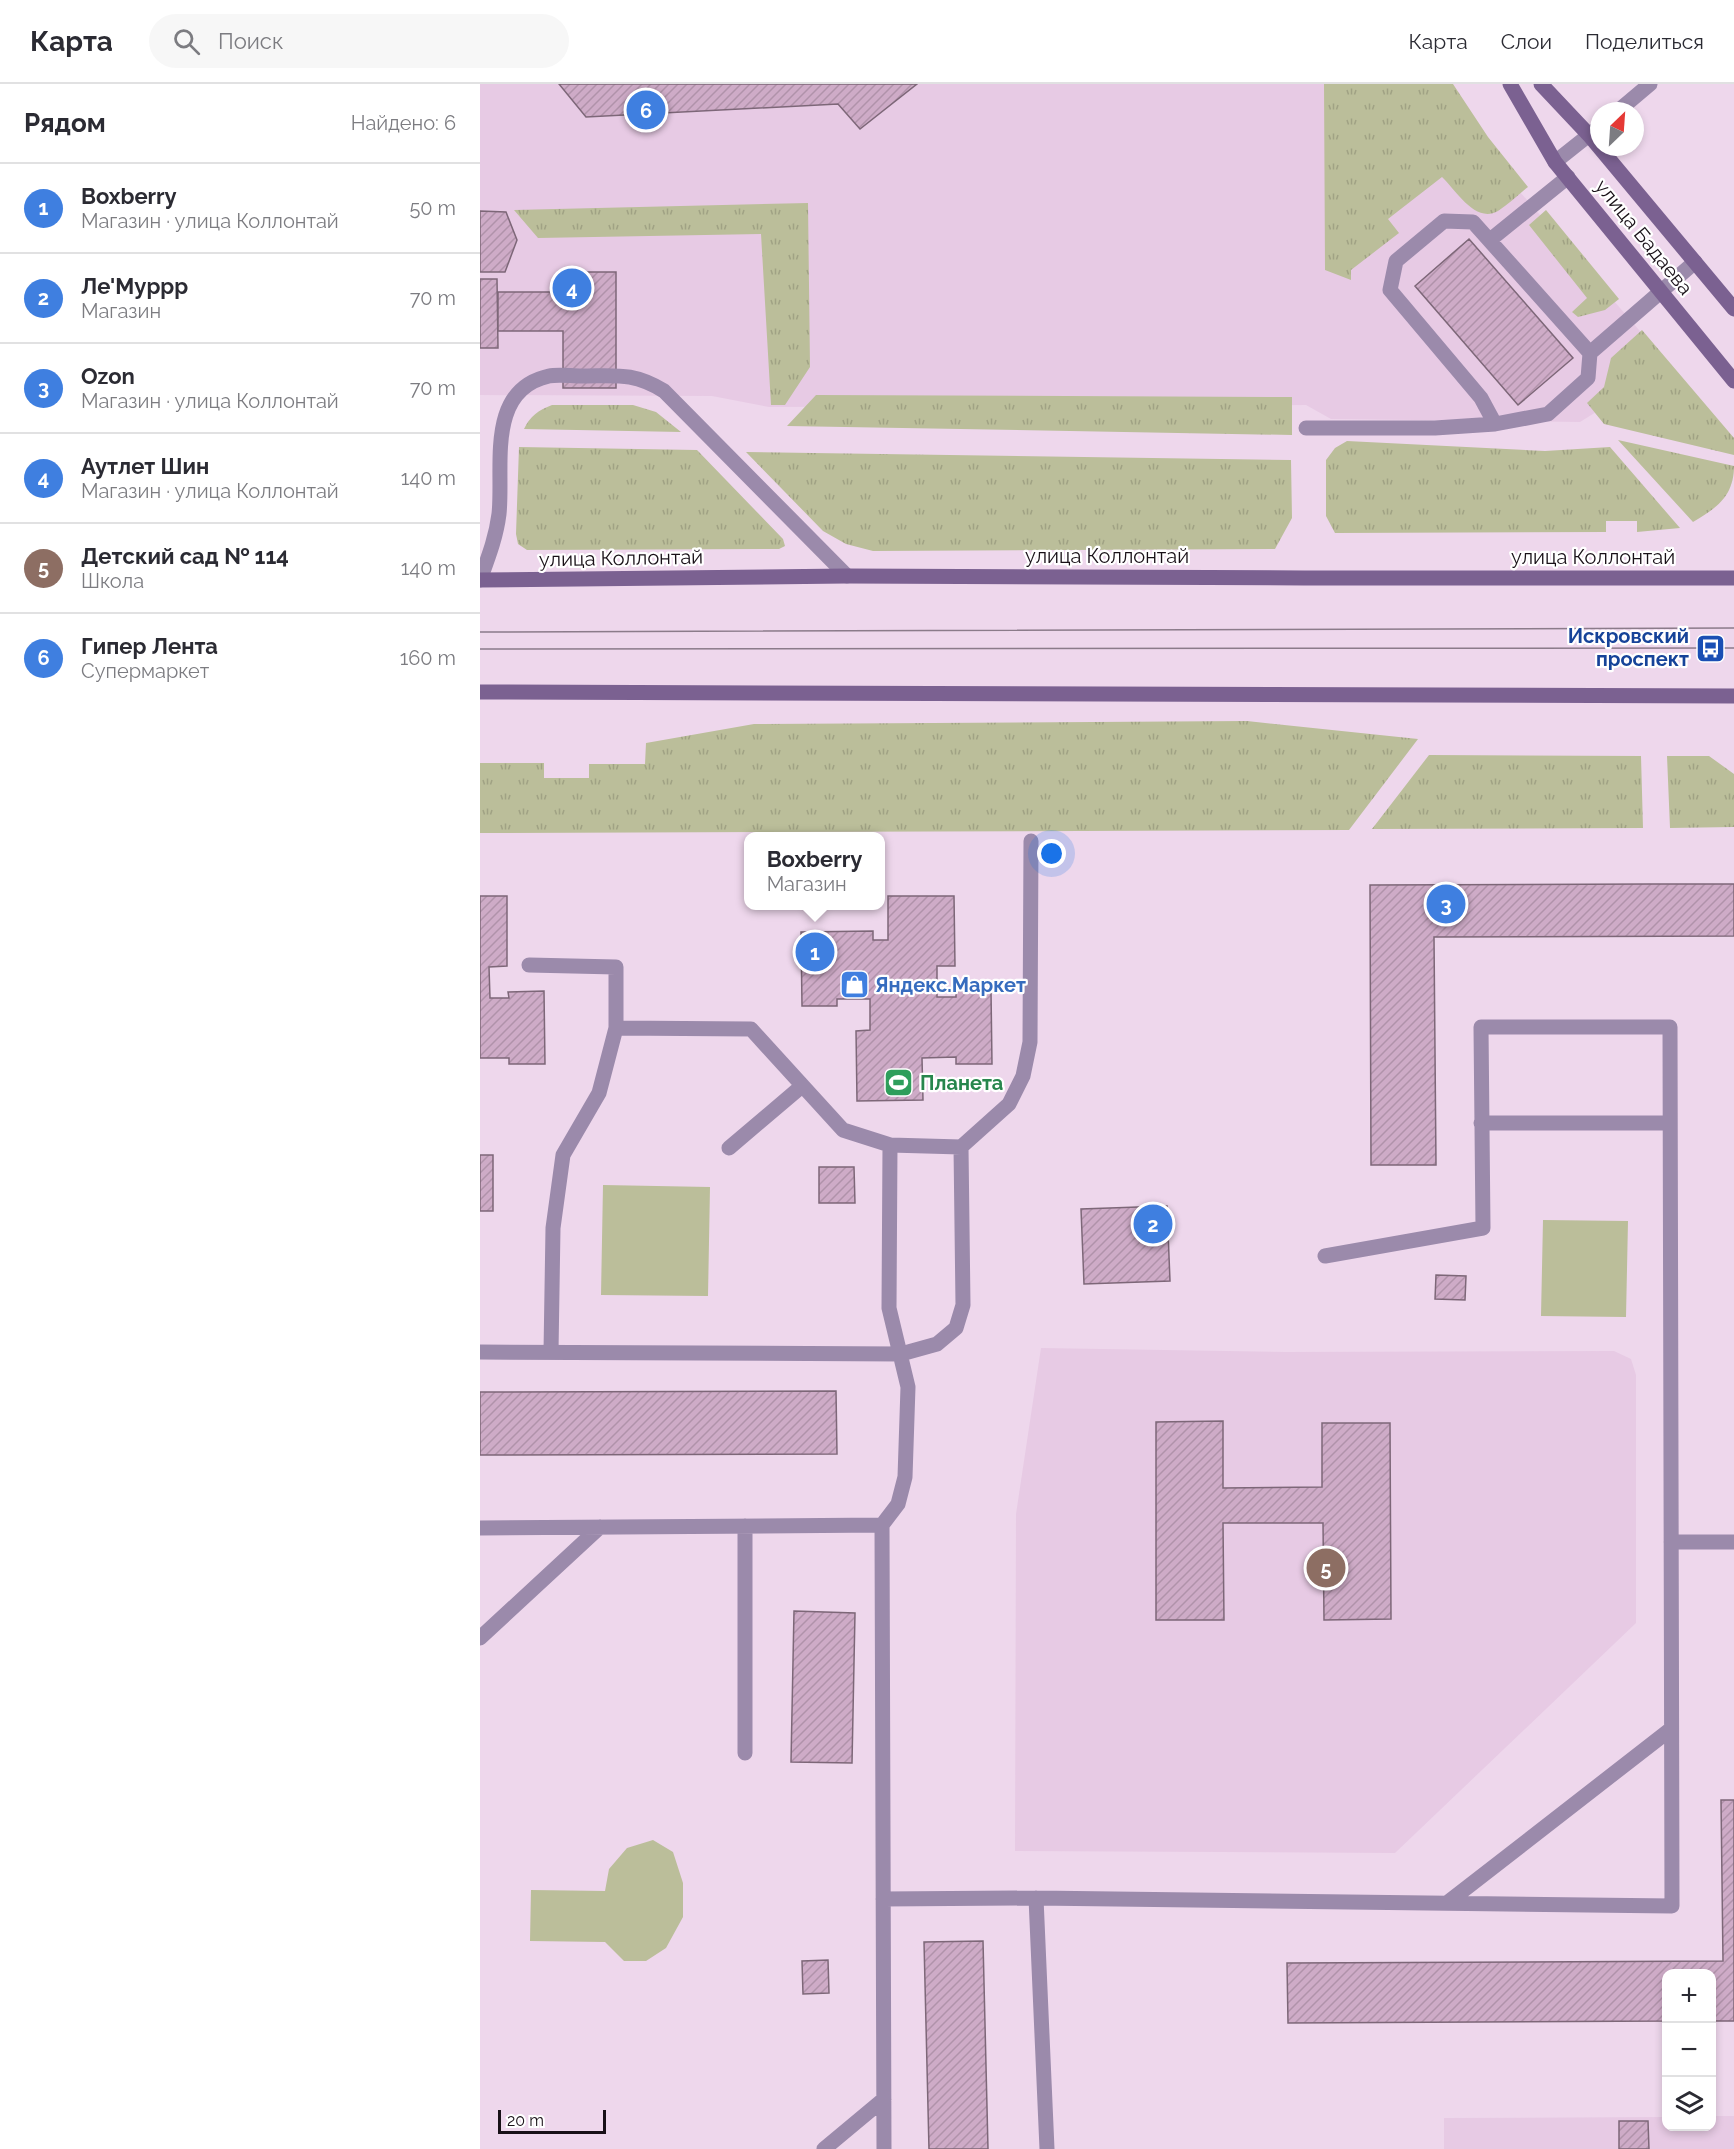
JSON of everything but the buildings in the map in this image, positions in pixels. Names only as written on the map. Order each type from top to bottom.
[{"type":"main road","name":"улица Бадаева","points":[[1510,84],[1556,162],[1734,381]]},
{"type":"main road","name":"улица Бадаева","points":[[1541,84],[1590,127]]},
{"type":"main road","name":"улица Бадаева","points":[[1613,156],[1734,309]]},
{"type":"main road","name":"улица Коллонтай","points":[[480,580],[847,576],[1734,578]]},
{"type":"main road","points":[[480,692],[1734,696]]},
{"type":"lane","points":[[1629,102],[1650,84]]},
{"type":"lane","points":[[1556,162],[1590,134]]},
{"type":"lane","points":[[1490,240],[1568,177]]},
{"type":"lane","points":[[1495,424],[1481,398],[1390,290],[1396,261],[1444,221],[1473,222],[1590,352]]},
{"type":"lane","points":[[1306,428],[1435,428],[1495,424],[1548,414],[1588,378],[1590,352],[1695,262]]},
{"type":"lane","points":[[480,580],[494,544],[499,513],[500,436],[508,408],[525,386],[549,376],[626,376],[646,380],[664,391],[847,576]]},
{"type":"lane","points":[[616,1028],[751,1029],[843,1130],[890,1145],[961,1147],[1008,1104],[1023,1076],[1030,1042],[1031,841]]},
{"type":"lane","points":[[529,965],[616,967],[616,1028],[599,1093],[563,1155],[553,1228],[551,1352]]},
{"type":"lane","points":[[883,1899],[1036,1898],[1672,1906],[1670,1027],[1481,1027],[1483,1228],[1325,1256]]},
{"type":"lane","points":[[729,1148],[802,1086]]},
{"type":"lane","points":[[1481,1123],[1670,1123]]},
{"type":"lane","points":[[884,2149],[882,1525],[898,1504],[905,1477],[908,1387],[889,1308],[890,1145]]},
{"type":"lane","points":[[480,1352],[901,1353],[938,1344],[956,1328],[963,1305],[961,1147]]},
{"type":"lane","points":[[480,1528],[882,1525]]},
{"type":"lane","points":[[745,1526],[745,1753]]},
{"type":"lane","points":[[480,1638],[600,1527]]},
{"type":"lane","points":[[1671,1542],[1734,1542]]},
{"type":"lane","points":[[1447,1903],[1671,1729]]},
{"type":"lane","points":[[1036,1898],[1047,2149]]},
{"type":"lane","points":[[824,2149],[884,2098]]},
{"type":"shaded area","points":[[480,84],[1427,84],[1670,366],[1580,422],[1331,419],[1306,405],[769,407],[712,396],[480,395]]},
{"type":"shaded area","points":[[1041,1348],[1285,1352],[1614,1351],[1631,1359],[1636,1375],[1636,1623],[1395,1853],[1015,1851],[1016,1514]]},
{"type":"shaded area","points":[[1716,2116],[1734,2116],[1734,2149],[1444,2149],[1444,2118],[1662,2117],[1662,2131],[1716,2131]]},
{"type":"green space","points":[[1324,84],[1453,84],[1488,137],[1528,187],[1498,211],[1490,214],[1482,213],[1467,204],[1442,177],[1388,219],[1399,233],[1351,270],[1351,280],[1325,270]]},
{"type":"green space","points":[[808,203],[810,367],[785,405],[771,405],[761,234],[538,238],[514,210]]},
{"type":"green space","points":[[1546,210],[1619,299],[1605,310],[1578,317],[1572,312],[1587,298],[1529,225]]},
{"type":"green space","points":[[1642,330],[1734,438],[1734,455],[1604,424],[1587,403],[1604,387],[1611,358]]},
{"type":"green space","points":[[816,395],[1292,397],[1292,435],[787,426]]},
{"type":"green space","points":[[552,405],[633,405],[656,412],[681,432],[524,429],[535,414]]},
{"type":"green space","points":[[1618,440],[1734,466],[1731,485],[1717,506],[1693,522]]},
{"type":"green space","points":[[1347,441],[1545,451],[1610,447],[1680,528],[1637,532],[1637,521],[1606,521],[1606,532],[1335,533],[1326,516],[1326,460],[1335,448]]},
{"type":"green space","points":[[519,447],[697,450],[783,539],[785,546],[779,549],[527,550],[518,544],[516,534]]},
{"type":"green space","points":[[746,452],[1291,460],[1292,518],[1275,549],[873,551],[846,544],[823,531]]},
{"type":"green space","points":[[1247,721],[1418,739],[1349,830],[480,833],[480,763],[544,763],[544,778],[589,778],[589,764],[645,764],[646,743],[754,724]]},
{"type":"green space","points":[[1429,755],[1641,756],[1643,828],[1372,829]]},
{"type":"green space","points":[[1667,756],[1709,756],[1734,774],[1734,827],[1670,828]]},
{"type":"green space","points":[[603,1185],[710,1187],[708,1296],[601,1295]]},
{"type":"green space","points":[[1543,1220],[1628,1221],[1626,1317],[1541,1316]]},
{"type":"green space","points":[[653,1840],[673,1852],[683,1883],[683,1917],[666,1948],[646,1961],[624,1961],[605,1942],[530,1941],[531,1890],[605,1891],[609,1869],[627,1848]]},
{"type":"tram line","points":[[480,632],[1734,628]]},
{"type":"tram line","points":[[480,649],[1734,648]]},
{"type":"place","name":"Гипер Лента","points":[[646,110]]},
{"type":"place","name":"Аутлет Шин","points":[[572,288]]},
{"type":"place","name":"Искровский проспект","points":[[1710,648]]},
{"type":"place","name":"Ozon","points":[[1446,904]]},
{"type":"place","name":"Boxberry","points":[[815,952]]},
{"type":"place","name":"Яндекс.Маркет","points":[[854,985]]},
{"type":"place","name":"Планета","points":[[899,1083]]},
{"type":"place","name":"Ле'Муррр","points":[[1153,1224]]},
{"type":"place","name":"Детский сад № 114","points":[[1326,1568]]}]
